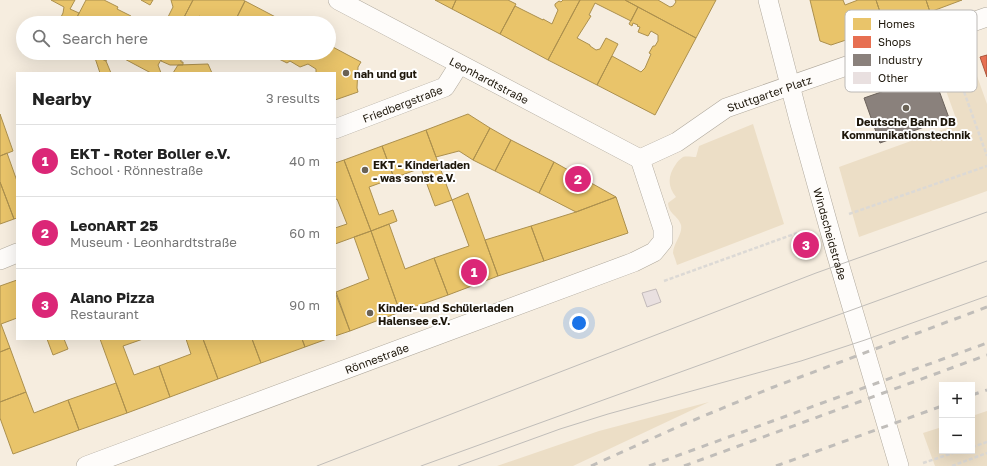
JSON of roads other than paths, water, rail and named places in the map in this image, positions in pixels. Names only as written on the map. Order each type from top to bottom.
[{"type":"street","name":"Leonhardtstraße","points":[[338,0],[640,159]]},
{"type":"street","name":"Windscheidstraße","points":[[768,0],[836,253],[899,466]]},
{"type":"street","name":"Stuttgarter Platz","points":[[977,21],[987,17]]},
{"type":"street","name":"Friedbergstraße","points":[[336,129],[445,87],[459,65]]},
{"type":"street","name":"Stuttgarter Platz","points":[[640,159],[677,142],[726,108],[845,67]]},
{"type":"street","name":"Rönnestraße","points":[[86,466],[634,262],[654,252],[663,241],[663,229],[640,159]]},
{"type":"street","points":[[0,260],[16,253]]},
{"type":"tram line","points":[[317,466],[816,273],[987,212]]},
{"type":"tram line","points":[[421,466],[987,261]]},
{"type":"tram line","points":[[458,466],[560,429],[608,414],[801,361],[865,340],[987,296]]},
{"type":"railway","points":[[591,466],[682,425],[771,388],[987,307]]},
{"type":"railway","points":[[649,466],[987,343]]},
{"type":"railway","points":[[684,466],[987,355]]},
{"type":"railway","points":[[975,394],[987,390]]},
{"type":"railway","points":[[776,466],[939,407]]},
{"type":"place","name":"nah und gut","points":[[346,73]]},
{"type":"place","name":"Deutsche Bahn DB Kommunikationstechnik","points":[[906,108]]},
{"type":"place","name":"EKT - Kinderladen - was sonst e.V.","points":[[365,170]]},
{"type":"place","name":"LeonART 25","points":[[578,179]]},
{"type":"place","name":"Alano Pizza","points":[[806,245]]},
{"type":"place","name":"EKT - Roter Boller e.V.","points":[[474,272]]},
{"type":"place","name":"Kinder- und Schülerladen Halensee e.V.","points":[[370,313]]}]
